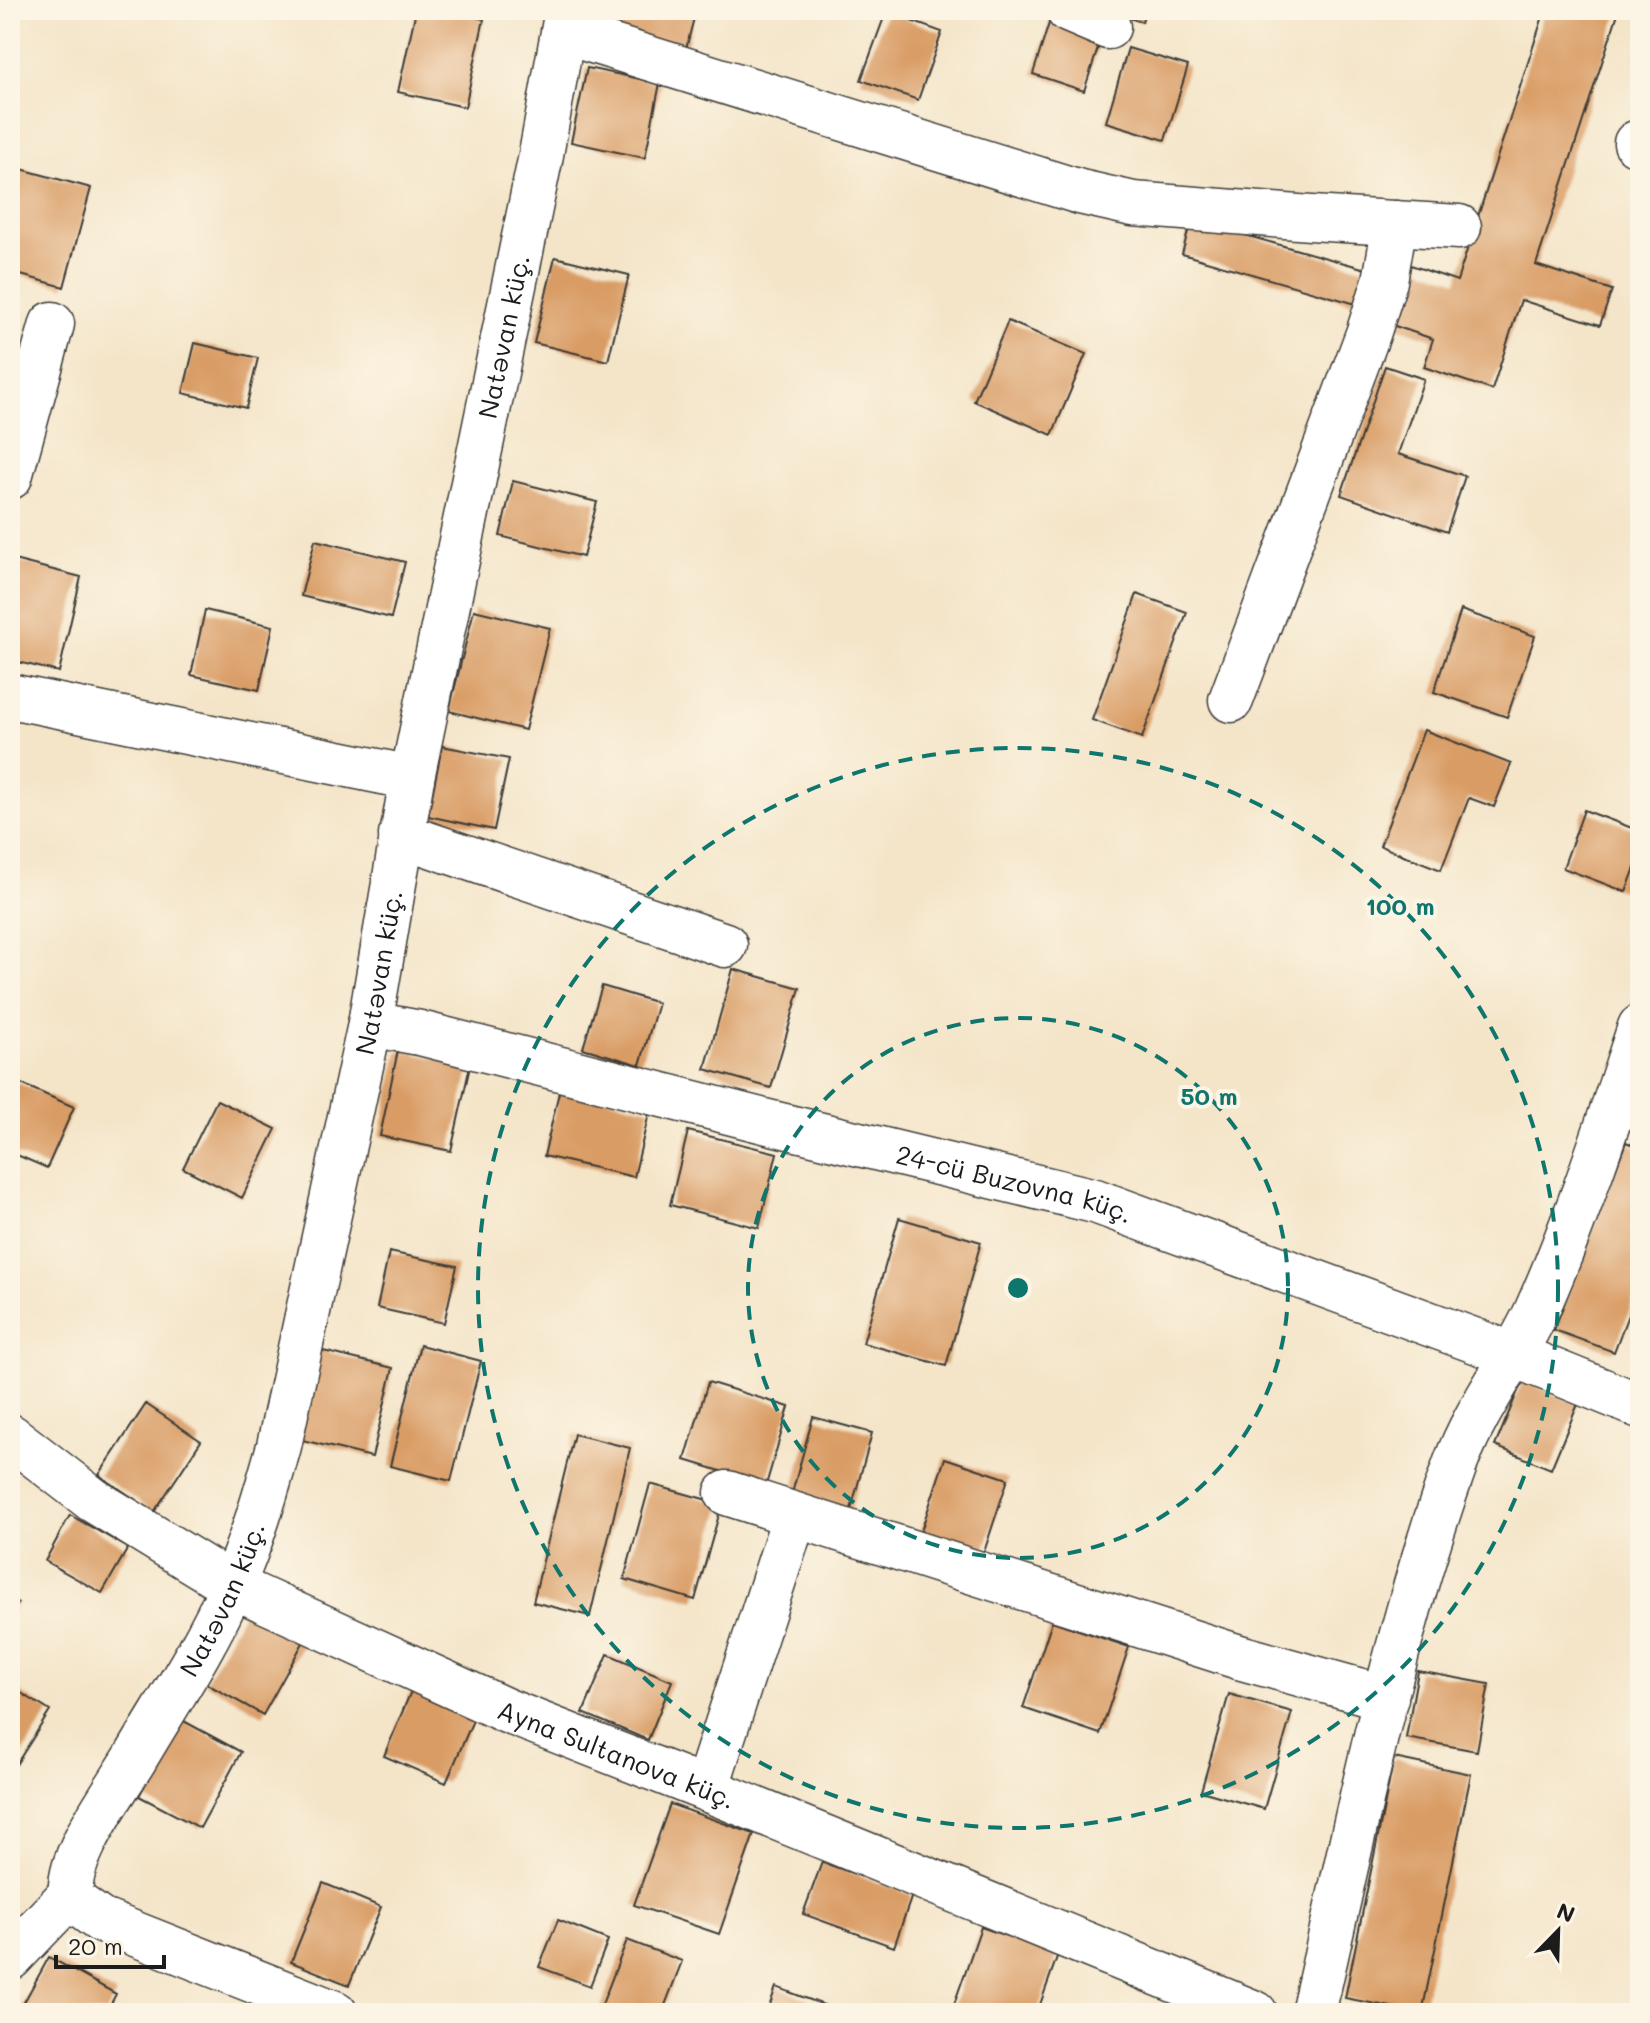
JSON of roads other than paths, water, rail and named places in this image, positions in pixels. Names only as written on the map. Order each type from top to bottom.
[{"type":"street","points":[[1068,10],[1108,27]]},
{"type":"street","points":[[565,21],[1106,198],[1133,204],[1459,227]]},
{"type":"street","name":"Natəvan küç.","points":[[71,1894],[72,1877],[88,1838],[206,1639],[233,1586],[260,1514],[279,1446],[370,1024],[412,778],[540,160],[565,21]]},
{"type":"street","points":[[1231,700],[1368,334],[1385,281],[1395,223]]},
{"type":"street","points":[[10,477],[52,324]]},
{"type":"street","points":[[10,696],[412,778]]},
{"type":"street","points":[[401,835],[725,945]]},
{"type":"street","name":"24-cü Buzovna küç.","points":[[370,1024],[420,1033],[1095,1201],[1514,1355],[1640,1406]]},
{"type":"street","points":[[1313,2013],[1386,1698],[1426,1550],[1458,1458],[1481,1407],[1514,1355],[1556,1267],[1640,1027]]},
{"type":"street","name":"Ayna Sultanova küç.","points":[[10,1436],[93,1500],[233,1586],[507,1711],[1255,2013]]},
{"type":"street","points":[[727,1493],[1239,1657],[1386,1698]]},
{"type":"street","points":[[706,1789],[795,1515]]},
{"type":"street","points":[[10,1958],[71,1894],[75,1902],[100,1920],[335,2013]]}]
